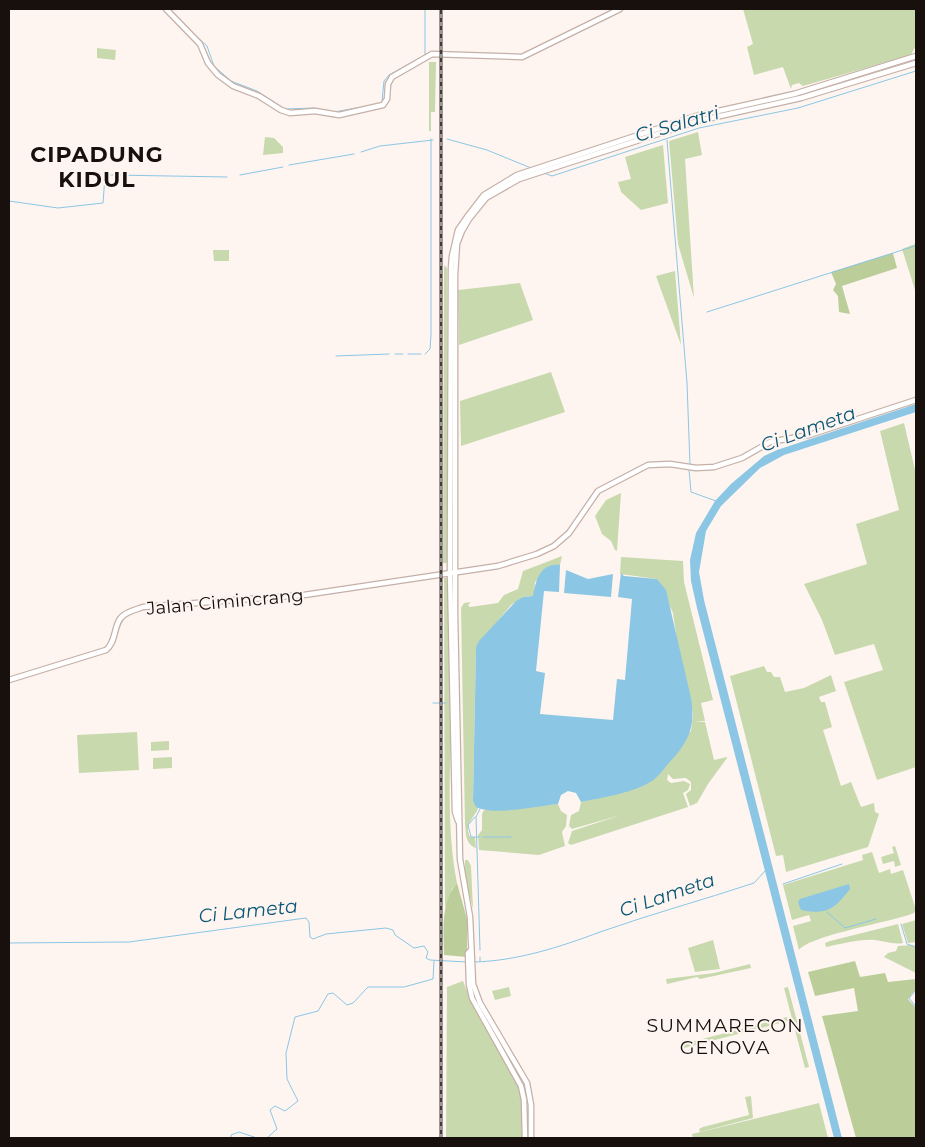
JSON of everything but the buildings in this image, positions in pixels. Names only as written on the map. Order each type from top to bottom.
[{"type":"street","points":[[166,9],[200,44],[208,63],[218,75],[233,86],[256,94],[286,112],[316,111],[339,115],[383,105],[387,99],[388,84],[392,77],[436,53],[458,56],[522,57],[620,9]]},
{"type":"street","points":[[453,335],[455,256],[462,231],[478,207],[494,192],[518,178],[696,116],[794,94],[916,56]]},
{"type":"street","points":[[488,1021],[526,1084],[531,1099],[531,1137],[525,1138],[525,1111],[521,1086],[472,992],[470,979],[470,917],[461,870],[458,822],[460,812],[453,573],[452,256],[458,230],[484,195],[501,183],[530,170],[540,170],[698,121],[801,98],[916,62]]},
{"type":"street","name":"Jalan Cimincrang","points":[[9,680],[106,650],[110,647],[124,614],[143,607],[304,596],[498,566],[537,554],[554,546],[569,533],[598,491],[645,466],[670,464],[691,468],[714,467],[742,458],[770,442],[809,435],[916,400]]},
{"type":"green space","points":[[743,9],[916,9],[916,45],[911,55],[803,86],[799,83],[792,85],[791,89],[783,67],[754,75],[747,47],[753,44]]},
{"type":"green space","points":[[97,48],[116,50],[115,60],[97,58]]},
{"type":"green space","points":[[429,62],[436,62],[435,112],[431,112],[431,131],[429,131]]},
{"type":"green space","points":[[698,132],[702,155],[685,159],[694,298],[678,244],[669,141]]},
{"type":"green space","points":[[265,137],[274,138],[283,147],[283,153],[263,155]]},
{"type":"green space","points":[[663,145],[668,203],[641,210],[621,192],[618,182],[631,179],[625,157]]},
{"type":"green space","points":[[915,244],[916,248],[916,293],[902,249]]},
{"type":"green space","points":[[213,250],[229,250],[229,261],[214,261]]},
{"type":"green space","points":[[893,253],[897,268],[842,286],[850,314],[839,312],[838,296],[833,290],[836,284],[831,272]]},
{"type":"green space","points":[[444,265],[447,268],[447,563],[443,563]]},
{"type":"green space","points":[[675,271],[681,345],[656,276]]},
{"type":"green space","points":[[520,283],[533,320],[459,345],[458,290]]},
{"type":"green space","points":[[551,372],[565,412],[461,446],[460,401]]},
{"type":"green space","points":[[904,423],[916,474],[916,767],[877,780],[844,682],[883,670],[874,644],[835,655],[822,620],[804,584],[867,564],[856,524],[899,510],[880,431]]},
{"type":"green space","points":[[621,493],[617,551],[611,541],[602,534],[595,516],[606,500]]},
{"type":"green space","points":[[562,556],[560,565],[555,565],[535,582],[534,596],[523,597],[511,605],[476,647],[473,801],[478,809],[470,822],[468,833],[470,837],[475,837],[476,848],[468,841],[465,824],[461,608],[464,603],[471,602],[468,605],[470,607],[498,603],[504,595],[518,589],[523,571]]},
{"type":"green space","points":[[621,557],[683,561],[684,582],[713,700],[701,703],[705,721],[695,722],[705,722],[714,760],[727,758],[697,803],[690,806],[686,794],[691,790],[691,782],[686,778],[673,779],[668,774],[667,780],[671,783],[684,781],[690,784],[688,790],[683,793],[688,807],[571,845],[568,843],[572,831],[621,815],[572,829],[569,826],[571,815],[579,811],[581,802],[626,792],[691,731],[693,714],[678,647],[673,613],[657,579],[620,574]]},
{"type":"green space","points":[[444,578],[447,578],[451,829],[457,883],[452,889],[445,908]]},
{"type":"green space","points":[[764,666],[767,672],[771,672],[774,677],[780,677],[785,692],[804,688],[831,675],[836,691],[819,697],[821,702],[825,702],[832,727],[823,730],[841,786],[851,782],[861,807],[874,803],[875,812],[879,814],[868,847],[786,872],[783,855],[776,856],[730,676]]},
{"type":"green space","points":[[137,732],[139,770],[79,773],[77,735]]},
{"type":"green space","points":[[169,741],[169,750],[151,751],[151,742]]},
{"type":"green space","points":[[172,757],[172,768],[153,769],[153,758]]},
{"type":"green space","points":[[558,804],[561,811],[567,815],[566,826],[562,832],[565,846],[539,855],[479,850],[478,835],[482,830],[482,814],[484,810]]},
{"type":"green space","points":[[895,846],[901,865],[895,867],[894,861],[883,864],[881,857],[894,853],[892,847]]},
{"type":"green space","points":[[872,852],[879,873],[890,869],[891,874],[903,870],[916,910],[914,913],[819,939],[806,944],[799,950],[793,926],[811,921],[809,915],[792,920],[783,885],[863,860],[862,855]]},
{"type":"green space","points":[[465,860],[468,860],[471,866],[473,909],[465,876]]},
{"type":"green space","points":[[457,883],[467,919],[467,957],[444,955],[445,908]]},
{"type":"green space","points":[[916,920],[916,942],[908,943],[902,924]]},
{"type":"green space","points":[[898,924],[903,943],[896,944],[869,940],[826,947],[825,943],[830,941]]},
{"type":"green space","points":[[713,940],[720,969],[695,972],[688,948]]},
{"type":"green space","points":[[912,945],[916,947],[916,973],[884,957],[888,953],[896,951],[898,946]]},
{"type":"green space","points":[[855,961],[860,977],[885,973],[888,982],[916,979],[916,989],[908,999],[916,1008],[916,1138],[856,1138],[822,1016],[858,1011],[854,988],[815,996],[808,972]]},
{"type":"green space","points":[[750,964],[751,968],[667,984],[666,979],[714,973]]},
{"type":"green space","points":[[463,981],[473,1006],[519,1087],[522,1100],[523,1138],[446,1138],[447,987]]},
{"type":"green space","points":[[509,987],[511,996],[495,1000],[492,991]]},
{"type":"green space","points":[[788,987],[809,1067],[805,1068],[784,988]]},
{"type":"green space","points":[[787,1017],[788,1021],[684,1048],[683,1044]]},
{"type":"green space","points":[[751,1096],[753,1118],[700,1132],[699,1129],[703,1127],[749,1115],[745,1097]]},
{"type":"green space","points":[[819,1103],[828,1138],[693,1138],[692,1134]]},
{"type":"water","points":[[916,404],[916,412],[784,455],[760,468],[721,506],[706,531],[699,572],[704,600],[842,1138],[834,1138],[697,608],[691,581],[690,560],[696,533],[715,501],[731,484],[764,456]]},
{"type":"water","points":[[553,565],[560,565],[559,592],[544,591],[536,671],[545,673],[540,714],[613,720],[617,679],[625,680],[632,599],[618,597],[621,573],[624,576],[657,579],[666,590],[691,698],[692,718],[689,734],[681,749],[658,775],[652,781],[635,789],[617,795],[581,802],[576,793],[568,791],[561,795],[558,804],[504,811],[484,810],[476,807],[473,801],[476,647],[479,641],[516,601],[523,597],[533,596],[536,584],[543,570]]},
{"type":"water","points":[[566,570],[588,579],[613,574],[611,597],[564,593]]},
{"type":"water","points":[[849,884],[850,889],[839,902],[829,909],[817,912],[801,910],[798,902],[800,899]]},
{"type":"waterway","points":[[334,112],[379,104],[382,101],[384,81],[389,75],[425,55],[425,9]]},
{"type":"waterway","points":[[190,31],[207,46],[214,66],[231,81],[257,91],[285,109],[314,108],[328,111]]},
{"type":"waterway","name":"Ci Salatri","points":[[544,173],[552,176],[699,128],[798,108],[916,71]]},
{"type":"waterway","points":[[425,354],[430,349],[431,335],[431,139]]},
{"type":"waterway","name":"Ci Salatri","points":[[447,139],[487,150],[531,168]]},
{"type":"waterway","points":[[361,152],[380,146],[433,140]]},
{"type":"waterway","points":[[667,140],[687,383],[690,465]]},
{"type":"waterway","points":[[289,165],[354,154]]},
{"type":"waterway","points":[[240,175],[283,167]]},
{"type":"waterway","points":[[9,201],[58,208],[103,203],[105,176],[111,175]]},
{"type":"waterway","points":[[112,175],[227,177]]},
{"type":"waterway","points":[[707,312],[915,246]]},
{"type":"waterway","points":[[336,356],[389,354]]},
{"type":"waterway","points":[[395,354],[403,354]]},
{"type":"waterway","points":[[408,354],[421,354]]},
{"type":"waterway","points":[[689,469],[691,492],[716,501]]},
{"type":"waterway","points":[[433,703],[446,703]]},
{"type":"waterway","points":[[480,809],[476,817],[480,950]]},
{"type":"waterway","points":[[475,817],[468,825],[471,837],[479,837]]},
{"type":"waterway","points":[[483,837],[511,837]]},
{"type":"waterway","points":[[783,884],[842,864]]},
{"type":"waterway","name":"Ci Lameta","points":[[474,962],[506,959],[554,948],[638,919],[754,883],[765,871]]},
{"type":"waterway","points":[[827,912],[845,928],[876,919]]},
{"type":"waterway","name":"Ci Lameta","points":[[9,943],[129,942],[306,918],[309,922],[310,937],[313,939],[326,934],[386,928],[393,930],[395,935],[414,948],[424,946],[428,952],[426,958],[430,960],[467,962]]},
{"type":"waterway","points":[[901,924],[907,944],[916,947]]},
{"type":"waterway","points":[[267,1138],[277,1129],[270,1110],[275,1106],[285,1111],[298,1101],[287,1079],[286,1053],[295,1017],[318,1011],[328,994],[333,993],[347,1005],[353,1003],[368,987],[404,987],[433,979],[434,961]]},
{"type":"waterway","points":[[916,990],[909,998],[916,1007]]},
{"type":"waterway","points":[[231,1138],[231,1135],[239,1132],[257,1138]]},
{"type":"railway","points":[[441,9],[441,1138]]},
{"type":"district","name":"CIPADUNG KIDUL","points":[[97,166]]},
{"type":"district","name":"SUMMARECON GENOVA","points":[[725,1036]]}]
